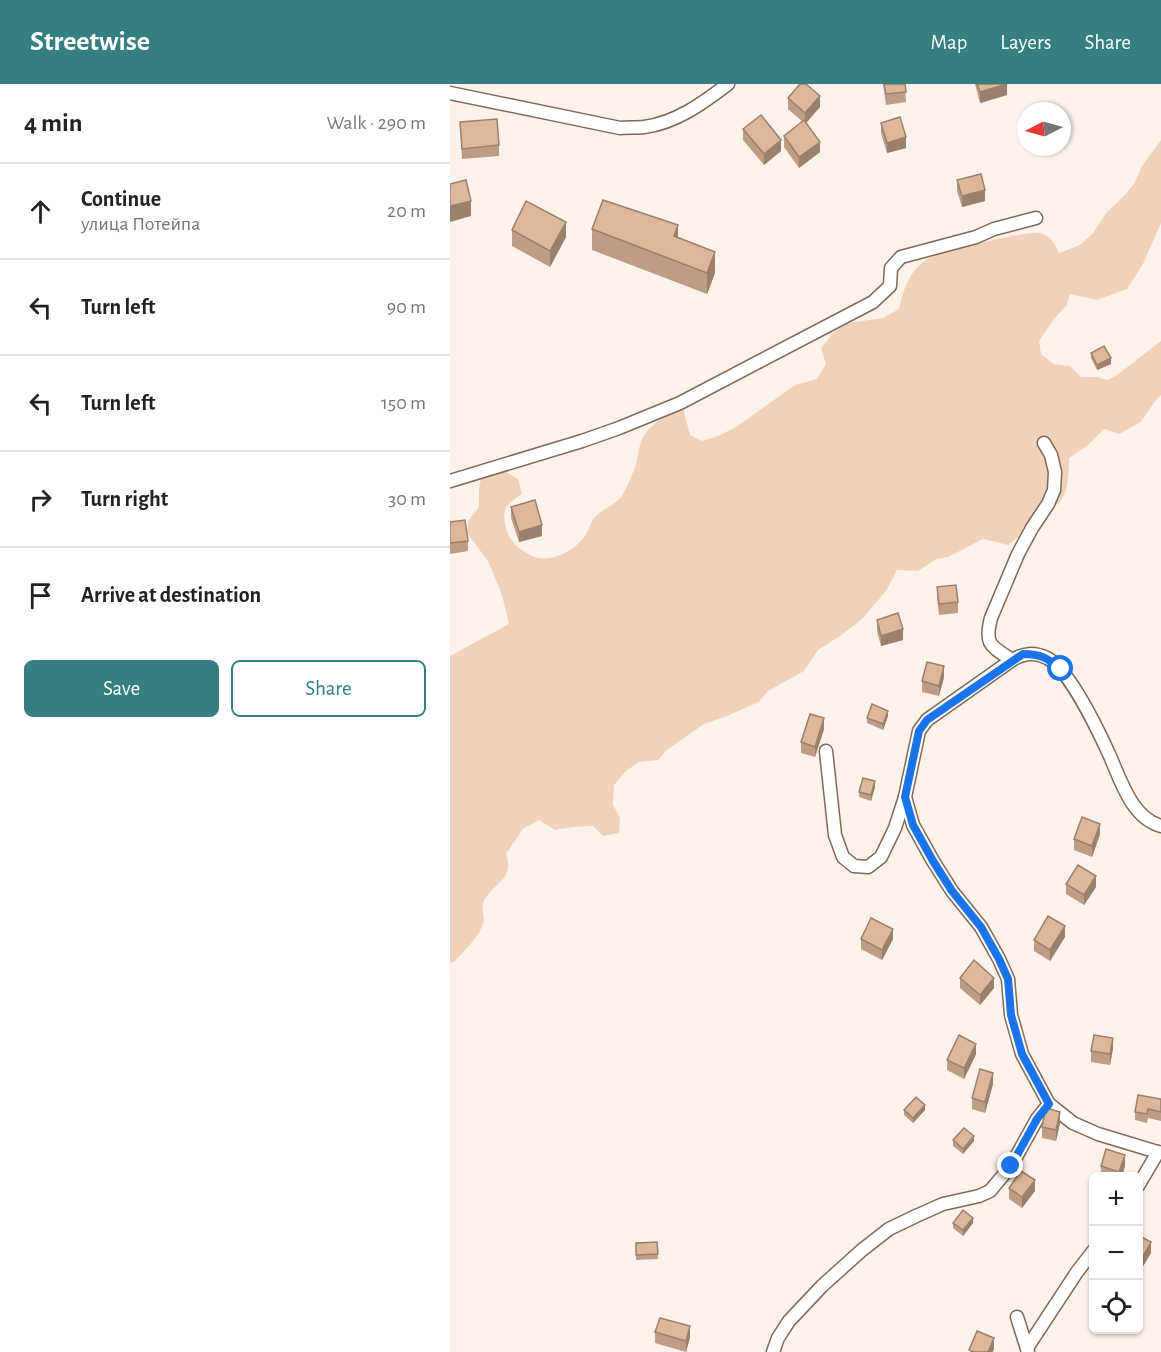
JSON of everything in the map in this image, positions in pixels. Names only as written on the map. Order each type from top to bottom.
[{"type":"street","points":[[450,93],[620,128],[645,127],[673,119],[700,105],[728,84]]},
{"type":"street","points":[[450,481],[591,438],[680,403],[873,302],[890,286],[891,268],[901,257],[1036,218]]},
{"type":"street","points":[[1012,660],[994,647],[988,639],[988,628],[990,618],[1018,554],[1054,490],[1055,472],[1051,455],[1044,443]]},
{"type":"street","points":[[826,751],[835,835],[843,857],[854,866],[867,867],[881,857],[895,828],[905,797],[919,731],[927,720],[1012,660],[1023,654],[1036,654],[1049,659],[1061,669],[1085,706],[1126,794],[1142,814],[1161,826]]},
{"type":"street","points":[[905,797],[913,825],[933,861],[952,891],[981,927],[999,959],[1008,979],[1011,1015],[1022,1054],[1049,1104],[1073,1123],[1098,1134],[1160,1152],[1143,1178]]},
{"type":"street","points":[[773,1352],[778,1338],[789,1321],[822,1286],[862,1250],[889,1230],[916,1216],[943,1204],[979,1196],[990,1191],[1011,1166],[1032,1127],[1049,1104]]},
{"type":"street","points":[[1028,1350],[1089,1256]]},
{"type":"street","points":[[1017,1317],[1028,1350]]},
{"type":"shaded area","points":[[1161,140],[1161,223],[1143,264],[1127,289],[1097,300],[1070,294],[1067,305],[1039,341],[1041,354],[1054,364],[1070,366],[1081,377],[1098,377],[1107,380],[1117,375],[1161,341],[1161,395],[1141,422],[1119,434],[1104,429],[1087,446],[1069,458],[1067,485],[1058,504],[1052,508],[1039,509],[1022,534],[1008,545],[983,539],[948,557],[936,559],[918,571],[897,570],[886,591],[862,619],[818,650],[804,671],[768,691],[759,702],[704,724],[667,750],[658,760],[639,762],[626,771],[614,785],[613,805],[620,818],[619,833],[603,836],[593,826],[555,830],[539,820],[523,829],[506,854],[508,870],[506,875],[484,901],[484,921],[481,929],[466,949],[454,962],[450,963],[450,656],[509,624],[502,595],[488,561],[467,533],[468,521],[479,507],[481,478],[503,470],[518,479],[522,494],[508,505],[504,513],[511,540],[532,556],[546,558],[561,555],[580,542],[595,517],[621,497],[635,468],[643,437],[660,420],[683,408],[690,435],[702,441],[736,427],[795,385],[817,379],[826,364],[821,348],[834,332],[849,323],[883,318],[899,309],[912,274],[928,258],[955,249],[1021,234],[1041,233],[1050,239],[1059,253],[1080,245],[1134,184],[1142,166]]},
{"type":"building","points":[[800,84],[806,84],[820,96],[805,113],[788,98]]},
{"type":"building","points":[[884,84],[905,84],[906,92],[886,94]]},
{"type":"building","points":[[977,84],[1007,84],[980,92]]},
{"type":"building","points":[[761,115],[781,140],[764,154],[743,129]]},
{"type":"building","points":[[900,117],[906,137],[887,143],[881,123]]},
{"type":"building","points":[[497,119],[499,145],[462,149],[460,122]]},
{"type":"building","points":[[804,120],[820,142],[799,157],[784,136]]},
{"type":"building","points":[[981,174],[985,190],[962,196],[957,180]]},
{"type":"building","points":[[466,180],[471,201],[450,206],[450,184]]},
{"type":"building","points":[[603,200],[678,225],[674,236],[715,252],[707,273],[592,229]]},
{"type":"building","points":[[526,201],[566,222],[550,251],[512,230]]},
{"type":"building","points":[[1104,346],[1111,358],[1097,365],[1091,353]]},
{"type":"building","points":[[535,500],[542,525],[519,532],[511,507]]},
{"type":"building","points":[[465,520],[468,541],[450,543],[450,522]]},
{"type":"building","points":[[956,585],[958,602],[939,604],[937,587]]},
{"type":"building","points":[[898,613],[903,629],[881,636],[877,620]]},
{"type":"building","points":[[927,662],[944,666],[939,686],[922,681]]},
{"type":"building","points":[[872,704],[888,711],[883,724],[867,718]]},
{"type":"building","points":[[810,714],[824,718],[815,747],[801,742]]},
{"type":"building","points":[[863,778],[875,781],[871,795],[859,792]]},
{"type":"building","points":[[1082,817],[1100,824],[1092,846],[1074,839]]},
{"type":"building","points":[[1078,865],[1096,876],[1084,895],[1066,884]]},
{"type":"building","points":[[1048,916],[1065,926],[1050,950],[1034,940]]},
{"type":"building","points":[[871,918],[893,929],[882,950],[861,939]]},
{"type":"building","points":[[974,960],[994,978],[980,995],[960,978]]},
{"type":"building","points":[[959,1035],[976,1044],[964,1068],[947,1060]]},
{"type":"building","points":[[1094,1035],[1113,1038],[1110,1054],[1091,1051]]},
{"type":"building","points":[[980,1069],[993,1073],[985,1102],[972,1098]]},
{"type":"building","points":[[1138,1095],[1161,1099],[1161,1112],[1148,1109],[1147,1114],[1135,1112]]},
{"type":"building","points":[[916,1097],[925,1105],[913,1118],[904,1110]]},
{"type":"building","points":[[1047,1108],[1060,1112],[1056,1130],[1042,1127]]},
{"type":"building","points":[[964,1128],[974,1136],[963,1149],[953,1140]]},
{"type":"building","points":[[1106,1149],[1125,1155],[1119,1172],[1101,1166]]},
{"type":"building","points":[[1021,1171],[1035,1180],[1022,1197],[1009,1188]]},
{"type":"building","points":[[963,1210],[973,1218],[963,1230],[953,1223]]},
{"type":"building","points":[[1143,1238],[1151,1242],[1143,1256]]},
{"type":"building","points":[[657,1242],[658,1254],[636,1255],[636,1243]]},
{"type":"building","points":[[660,1318],[690,1326],[686,1341],[655,1332]]},
{"type":"building","points":[[977,1331],[994,1338],[988,1352],[969,1350]]},
{"type":"route","points":[[1011,1166],[1037,1119],[1049,1104],[1022,1054],[1011,1015],[1008,979],[999,959],[981,927],[952,891],[933,861],[913,825],[905,797],[919,731],[927,720],[1023,654],[1036,654],[1049,659],[1061,669]]}]
